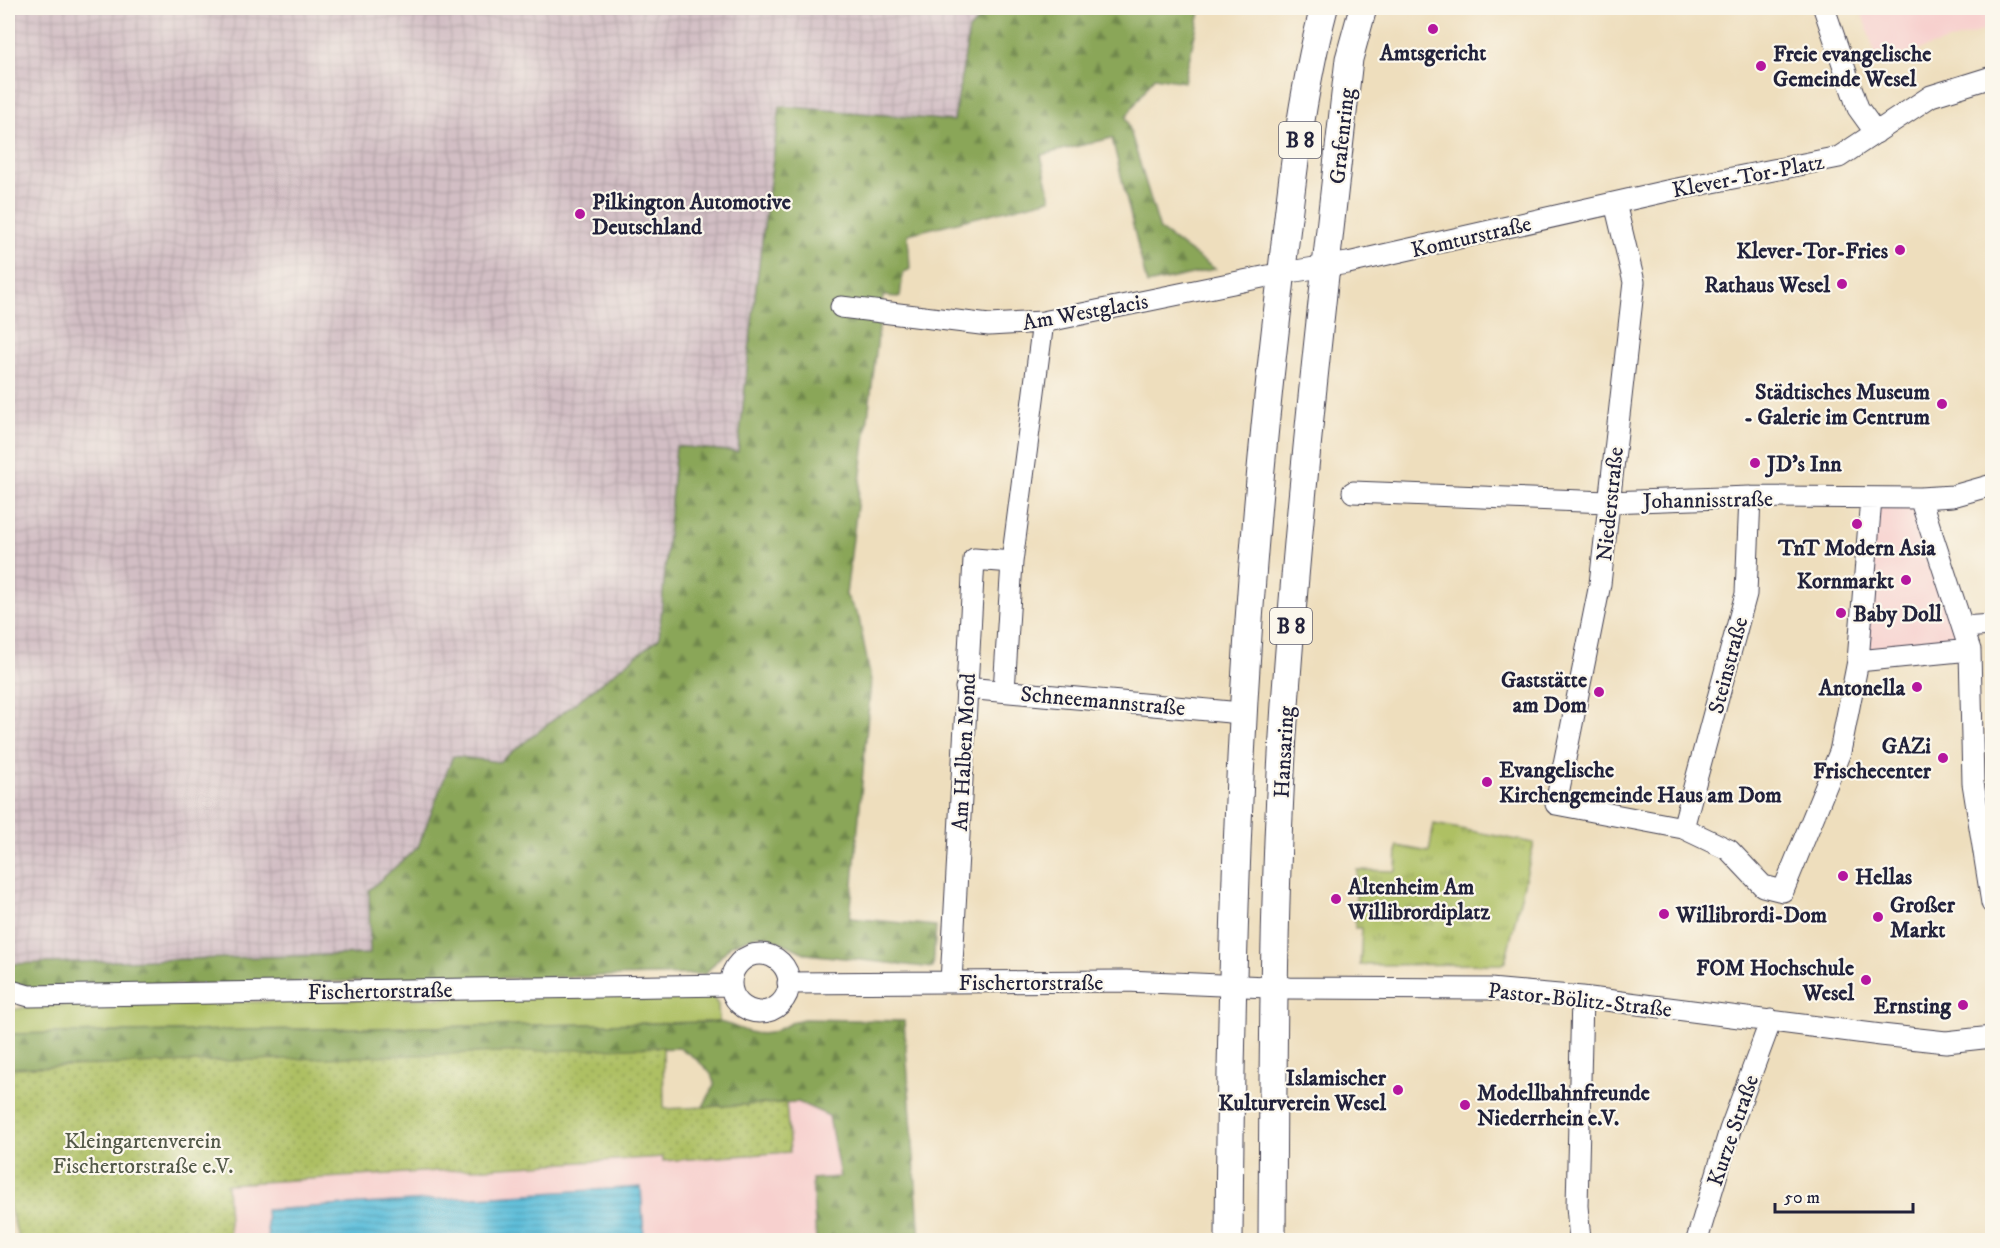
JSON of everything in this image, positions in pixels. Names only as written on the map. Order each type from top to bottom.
[{"type":"main road","name":"Grafenring","points":[[1282,273],[1312,53],[1324,8]]},
{"type":"main road","name":"Grafenring","points":[[1326,266],[1349,59],[1363,8]]},
{"type":"main road","name":"Hansaring","points":[[1272,1240],[1273,987],[1285,708],[1302,483],[1326,266]]},
{"type":"main road","name":"Hansaring","points":[[1229,1240],[1231,986],[1241,713],[1257,485],[1282,273]]},
{"type":"street","points":[[1824,8],[1858,108],[1876,133]]},
{"type":"street","name":"Klever-Tor-Platz","points":[[1615,203],[1839,157],[1931,96],[1992,77]]},
{"type":"street","name":"Komturstraße","points":[[1326,266],[1404,251],[1615,203]]},
{"type":"street","name":"Niederstraße","points":[[1615,203],[1634,282],[1600,584],[1556,804],[1683,828]]},
{"type":"street","name":"Am Westglacis","points":[[841,307],[989,325],[1043,322],[1326,266]]},
{"type":"street","name":"Am Halben Mond","points":[[1004,691],[1012,562],[1043,322]]},
{"type":"street","name":"Johannisstraße","points":[[1353,492],[1608,502],[1750,497],[1920,498],[1953,496],[1992,485]]},
{"type":"street","name":"Steinstraße","points":[[1683,828],[1746,594],[1750,497]]},
{"type":"street","points":[[1683,828],[1729,850],[1762,886],[1783,891],[1840,752],[1858,661],[1871,498]]},
{"type":"street","points":[[1920,498],[1970,650],[1973,783],[1991,892]]},
{"type":"street","name":"Am Halben Mond","points":[[951,982],[974,559],[1012,562]]},
{"type":"street","points":[[1963,627],[1992,625]]},
{"type":"street","points":[[1858,661],[1970,650]]},
{"type":"street","name":"Schneemannstraße","points":[[966,688],[1241,713]]},
{"type":"street","points":[[756,954],[774,957],[781,963],[786,970],[788,983],[786,996],[781,1003],[766,1011],[757,1012],[739,1004],[730,985],[735,968],[740,961],[756,954]]},
{"type":"street","name":"Fischertorstraße","points":[[788,983],[1126,981],[1273,987]]},
{"type":"street","name":"Fischertorstraße","points":[[8,990],[29,996],[730,985]]},
{"type":"street","name":"Pastor-Bölitz-Straße","points":[[1273,987],[1490,989],[1946,1042],[1992,1037]]},
{"type":"street","name":"Fischertorstraße","points":[[8,1005],[29,996]]},
{"type":"street","points":[[1580,1240],[1578,1206],[1582,998]]},
{"type":"street","name":"Kurze Straße","points":[[1696,1240],[1730,1130],[1771,1020]]},
{"type":"shaded area","points":[[8,8],[990,8],[969,30],[955,121],[756,287],[738,452],[676,447],[659,638],[498,763],[453,756],[418,847],[369,890],[371,955],[8,963]]},
{"type":"shaded area","points":[[1860,8],[1992,8],[1992,28],[1878,62]]},
{"type":"shaded area","name":"Kornmarkt","points":[[1920,498],[1970,650],[1858,661],[1872,510]]},
{"type":"shaded area","points":[[799,1102],[829,1116],[840,1177],[812,1179],[816,1240],[231,1240],[227,1184],[663,1157],[663,1160],[790,1152],[786,1103]]},
{"type":"green space","points":[[990,8],[1201,8],[1184,82],[1154,77],[1126,117],[1160,230],[1215,269],[1147,284],[1112,138],[1041,155],[1051,199],[908,234],[910,269],[903,273],[900,297],[883,296],[846,595],[859,618],[871,681],[850,918],[936,926],[933,968],[807,954],[770,937],[758,935],[731,945],[705,974],[30,988],[8,982],[8,964],[370,954],[369,890],[418,847],[453,756],[499,762],[659,638],[676,446],[738,452],[756,287],[780,106],[954,121],[969,30]]},
{"type":"green space","points":[[1434,824],[1534,843],[1505,962],[1501,964],[1360,965],[1362,928],[1355,928],[1357,870],[1396,871],[1397,846],[1429,852]]},
{"type":"green space","points":[[686,992],[712,995],[718,1005],[719,1022],[8,1034],[8,1011],[31,1006],[633,994],[637,1000],[682,998]]},
{"type":"green space","points":[[804,1019],[904,1021],[920,1240],[816,1240],[812,1179],[840,1177],[829,1116],[798,1102],[703,1107],[713,1088],[714,1080],[707,1069],[679,1048],[8,1068],[8,1034],[719,1022],[762,1034],[774,1032]]},
{"type":"green space","name":"Kleingartenverein Fischertorstraße e.V.","points":[[663,1047],[664,1109],[786,1103],[790,1152],[663,1161],[663,1157],[227,1184],[230,1240],[19,1240],[8,1201],[8,1068]]},
{"type":"water","points":[[641,1187],[644,1240],[268,1240],[266,1210]]},
{"type":"place","name":"Amtsgericht","points":[[1433,29]]},
{"type":"place","name":"Freie evangelische Gemeinde Wesel","points":[[1761,66]]},
{"type":"place","name":"Pilkington Automotive Deutschland","points":[[580,214]]},
{"type":"place","name":"Klever-Tor-Fries","points":[[1900,250]]},
{"type":"place","name":"Rathaus Wesel","points":[[1842,284]]},
{"type":"place","name":"Städtisches Museum - Galerie im Centrum","points":[[1942,404]]},
{"type":"place","name":"JD's Inn","points":[[1755,463]]},
{"type":"place","name":"TnT Modern Asia","points":[[1857,524]]},
{"type":"place","name":"Kornmarkt","points":[[1906,580]]},
{"type":"place","name":"Baby Doll","points":[[1841,613]]},
{"type":"place","name":"Antonella","points":[[1917,687]]},
{"type":"place","name":"Gaststätte am Dom","points":[[1599,692]]},
{"type":"place","name":"GAZi Frischecenter","points":[[1943,758]]},
{"type":"place","name":"Evangelische Kirchengemeinde Haus am Dom","points":[[1487,782]]},
{"type":"place","name":"Hellas","points":[[1843,876]]},
{"type":"place","name":"Altenheim Am Willibrordiplatz","points":[[1336,899]]},
{"type":"place","name":"Willibrordi-Dom","points":[[1664,914]]},
{"type":"place","name":"Großer Markt","points":[[1878,917]]},
{"type":"place","name":"FOM Hochschule Wesel","points":[[1866,980]]},
{"type":"place","name":"Ernsting","points":[[1963,1005]]},
{"type":"place","name":"Islamischer Kulturverein Wesel","points":[[1398,1090]]},
{"type":"place","name":"Modellbahnfreunde Niederrhein e.V.","points":[[1465,1105]]}]
